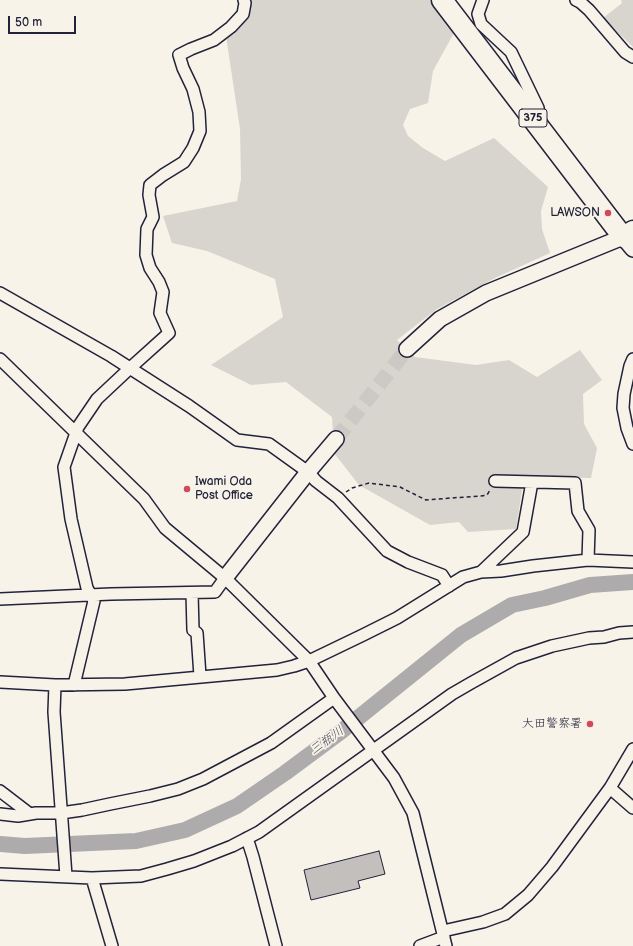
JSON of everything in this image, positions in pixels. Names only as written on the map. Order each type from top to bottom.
[{"type":"highway","name":"375","points":[[442,0],[542,131],[630,239]]},
{"type":"street","points":[[74,685],[94,601],[87,588],[71,519],[64,467],[78,427],[98,399],[169,333],[160,314],[163,292],[159,282],[150,268],[146,256],[147,229],[153,217],[149,195],[150,185],[184,162],[193,148],[200,131],[200,112],[193,89],[183,68],[179,55],[214,40],[231,27],[243,14],[245,3],[244,0]]},
{"type":"street","points":[[483,0],[478,14],[481,24],[511,52],[538,108],[542,131]]},
{"type":"street","points":[[576,0],[589,10],[625,52],[633,57]]},
{"type":"street","points":[[407,349],[440,319],[486,293],[630,239]]},
{"type":"street","points":[[0,294],[111,356],[129,369],[189,406],[237,440],[269,444],[308,472],[316,481],[338,498],[387,551],[408,562],[442,575],[449,586]]},
{"type":"street","points":[[0,359],[144,499],[165,528],[225,578],[309,661],[334,698],[394,778],[413,813],[444,938]]},
{"type":"street","points":[[633,359],[628,373],[623,408],[627,428],[633,444]]},
{"type":"street","points":[[0,599],[215,592],[308,472],[336,439]]},
{"type":"street","points":[[495,481],[574,483],[578,510],[588,530],[588,560]]},
{"type":"street","points":[[481,572],[523,532],[532,482]]},
{"type":"street","points":[[0,682],[56,686],[125,684],[277,670],[309,661],[363,636],[397,618],[463,577],[481,572],[502,571],[588,560],[633,562]]},
{"type":"street","points":[[192,593],[194,630],[197,633],[200,676]]},
{"type":"street","points":[[0,874],[66,873],[92,878],[141,876],[194,861],[232,846],[268,825],[452,694],[516,658],[552,646],[589,638],[633,632]]},
{"type":"street","points":[[56,686],[54,712],[66,873]]},
{"type":"street","points":[[0,814],[18,816],[30,814],[62,818],[82,810],[178,789],[203,779],[271,743],[334,698]]},
{"type":"street","points":[[420,946],[505,914],[528,895],[552,867],[610,788],[633,749]]},
{"type":"street","points":[[610,788],[633,808]]},
{"type":"street","points":[[0,791],[30,814]]},
{"type":"street","points":[[247,838],[276,946]]},
{"type":"street","points":[[92,878],[112,946]]},
{"type":"path","points":[[338,498],[352,488],[369,483],[400,487],[426,500],[481,496],[487,495],[495,481]]},
{"type":"shaded area","points":[[248,0],[430,0],[455,31],[433,71],[428,103],[410,109],[403,125],[408,136],[423,148],[445,161],[494,138],[548,187],[541,211],[542,229],[550,253],[495,278],[437,309],[397,340],[415,357],[476,365],[509,360],[537,377],[580,350],[602,380],[583,394],[584,424],[597,448],[591,478],[524,477],[516,529],[468,532],[459,522],[430,525],[359,485],[334,453],[332,417],[286,382],[251,385],[211,365],[283,317],[275,279],[207,251],[172,243],[163,216],[237,201],[241,179],[240,129],[226,36]]},
{"type":"shaded area","points":[[621,0],[633,0],[633,47],[603,18],[622,3]]},
{"type":"building","points":[[379,851],[385,874],[358,881],[360,888],[311,900],[304,870]]},
{"type":"waterway","name":"三瓶川","points":[[0,844],[25,846],[136,841],[185,830],[237,806],[285,773],[343,730],[461,635],[512,605],[545,598],[590,585],[633,582]]},
{"type":"tunnel","points":[[336,439],[407,349]]},
{"type":"place","name":"LAWSON","points":[[608,213]]},
{"type":"place","name":"Iwami Oda Post Office","points":[[187,489]]},
{"type":"place","name":"大田警察署","points":[[590,724]]}]
